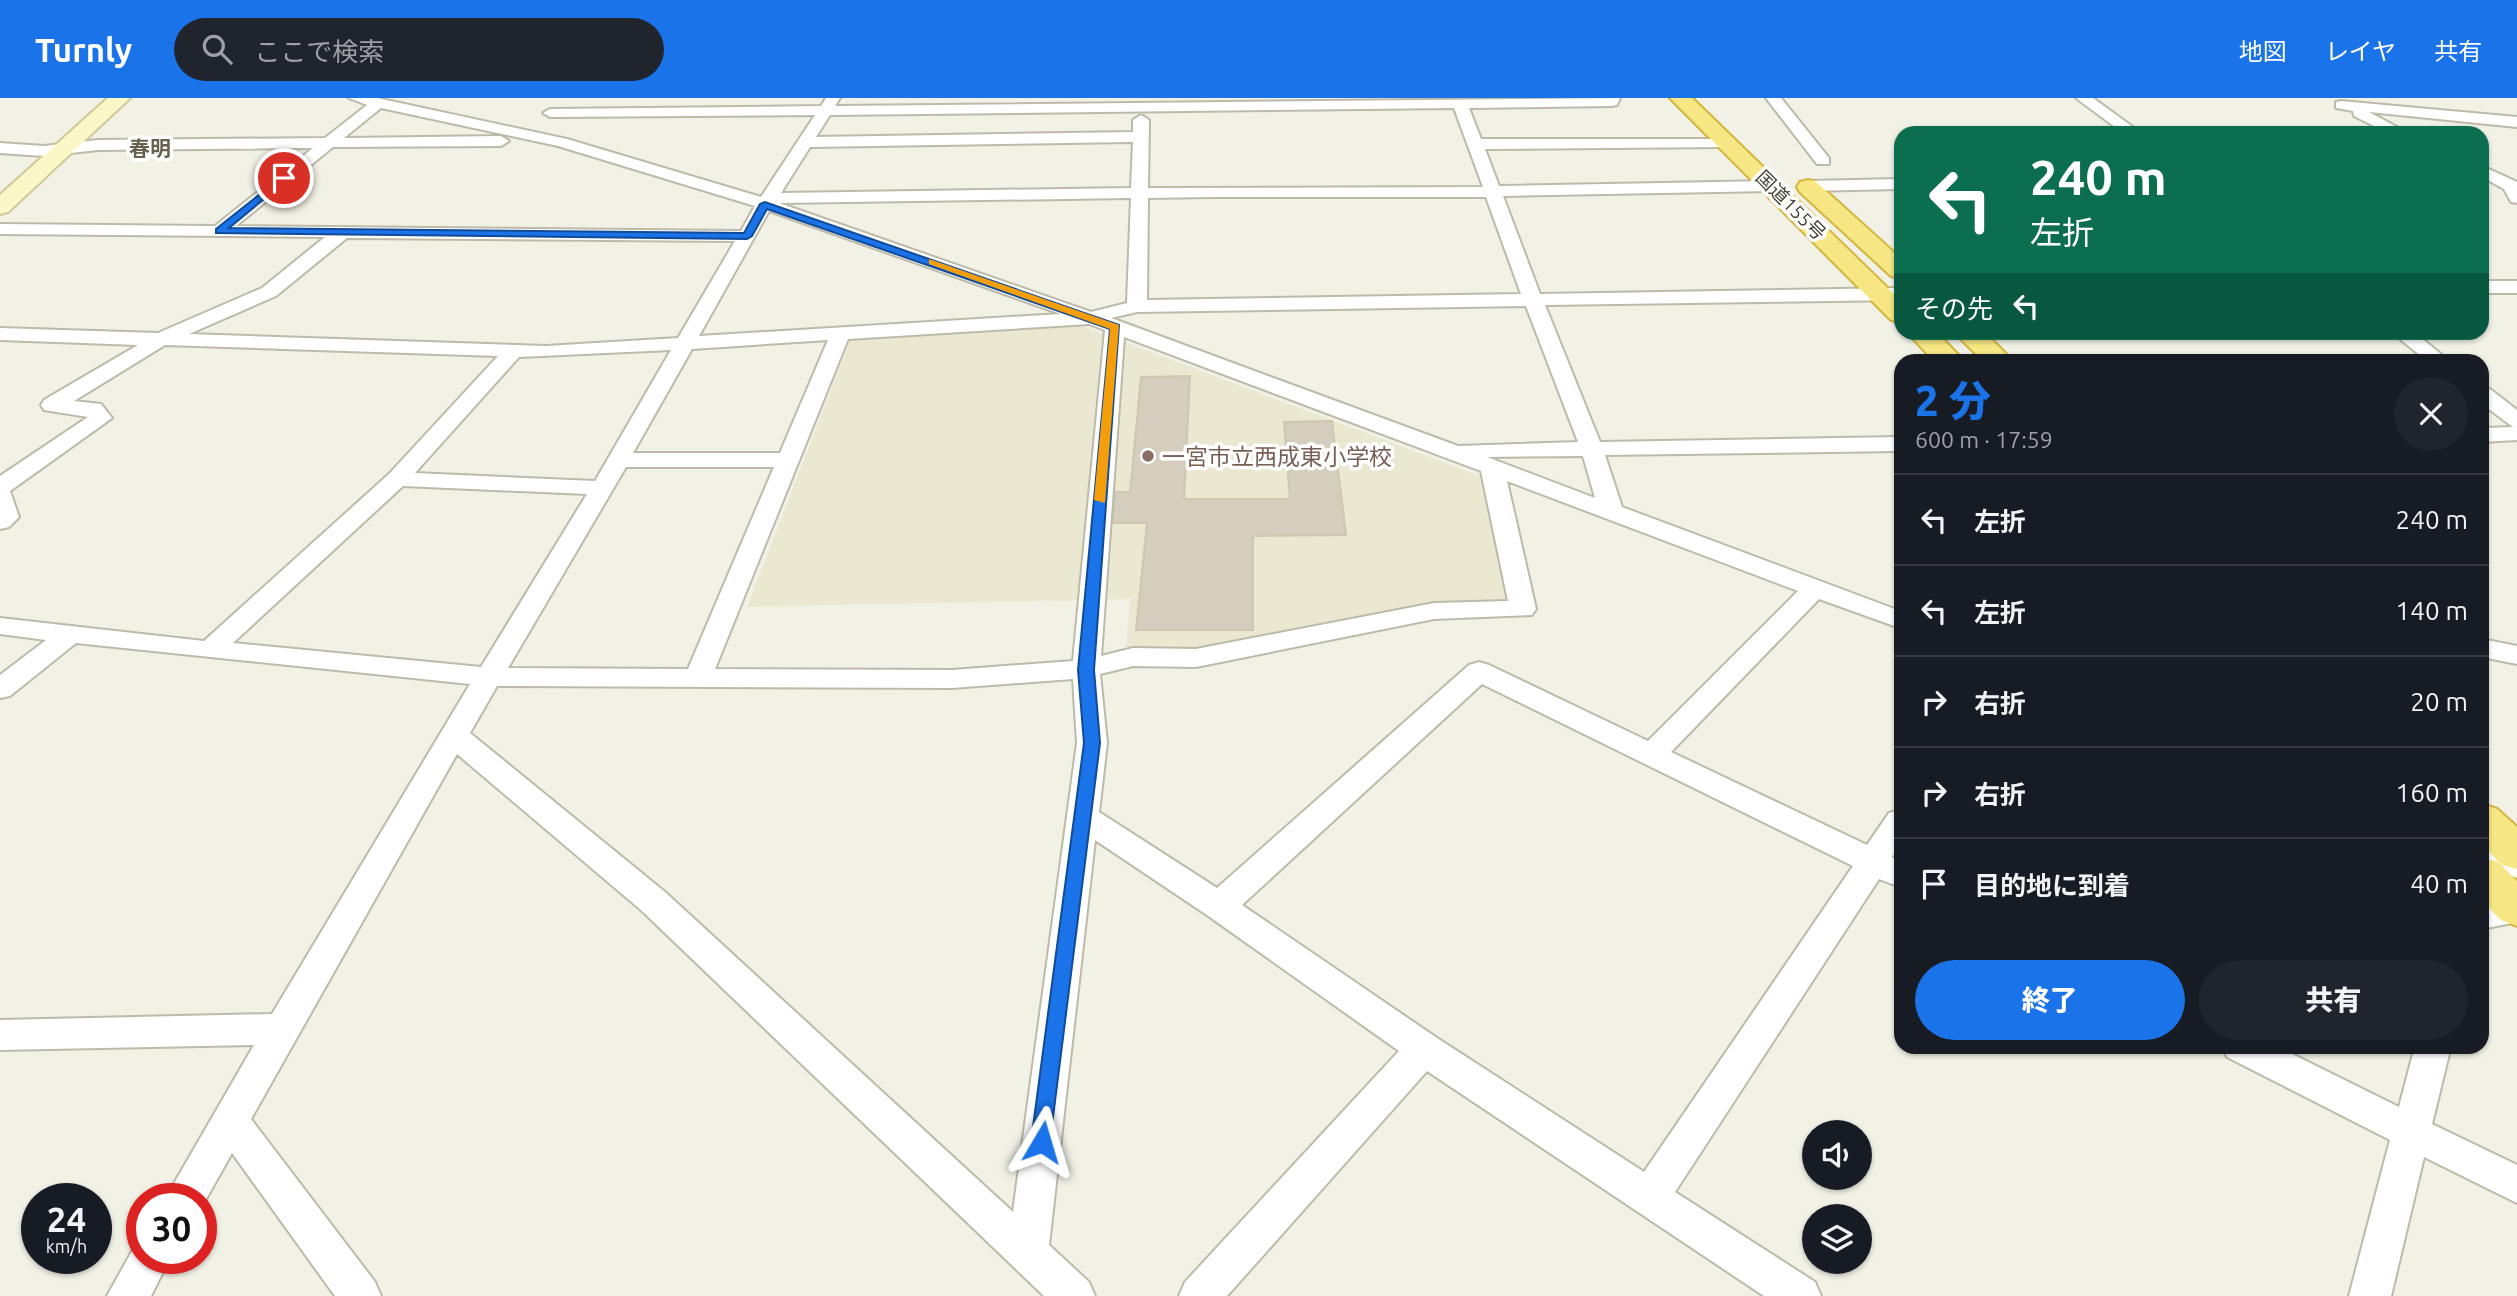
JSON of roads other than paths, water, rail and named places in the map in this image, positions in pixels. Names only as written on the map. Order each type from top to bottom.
[{"type":"highway","name":"国道155号","points":[[1680,98],[1737,132],[1890,294]]},
{"type":"highway","name":"国道155号","points":[[1779,176],[1807,186],[1894,266]]},
{"type":"highway","points":[[1929,340],[1944,354]]},
{"type":"highway","points":[[1976,340],[1991,354]]},
{"type":"highway","points":[[2489,827],[2517,853]]},
{"type":"highway","points":[[2489,881],[2517,909]]},
{"type":"main road","points":[[0,207],[120,98]]},
{"type":"street","points":[[356,98],[524,134],[767,201],[1115,327],[1894,618]]},
{"type":"street","points":[[0,148],[44,151],[67,148],[327,142],[513,141],[565,98]]},
{"type":"street","points":[[550,113],[830,104],[1612,102],[1613,98]]},
{"type":"street","points":[[1773,98],[1823,161]]},
{"type":"street","points":[[2083,98],[2123,126]]},
{"type":"street","points":[[1459,101],[1592,450],[1612,513]]},
{"type":"street","points":[[2334,102],[2517,122]]},
{"type":"street","points":[[2334,102],[2385,126]]},
{"type":"street","points":[[219,231],[378,103]]},
{"type":"street","points":[[1137,306],[1137,192],[1144,103]]},
{"type":"street","points":[[194,1183],[402,821],[602,488],[767,201],[830,104]]},
{"type":"street","points":[[1475,144],[1737,132]]},
{"type":"street","points":[[806,142],[1140,137]]},
{"type":"street","points":[[767,201],[1137,192],[1493,190],[1779,176]]},
{"type":"street","points":[[1807,186],[1894,184]]},
{"type":"street","points":[[0,229],[747,236]]},
{"type":"street","points":[[0,522],[7,517],[0,490],[101,418],[93,409],[52,405],[162,339],[269,292],[343,232]]},
{"type":"street","points":[[2489,287],[2517,286]]},
{"type":"street","points":[[0,334],[513,352],[1089,318],[1137,306],[1890,294]]},
{"type":"street","points":[[1028,1251],[1092,743],[1086,670],[1115,327]]},
{"type":"street","points":[[698,678],[841,333]]},
{"type":"street","points":[[2412,340],[2430,354]]},
{"type":"street","points":[[210,650],[397,479],[513,352]]},
{"type":"street","points":[[2489,399],[2517,421]]},
{"type":"street","points":[[2489,435],[2517,433]]},
{"type":"street","points":[[1449,452],[1894,444]]},
{"type":"street","points":[[618,460],[789,460]]},
{"type":"street","points":[[0,626],[210,650],[490,677],[952,679],[1086,670],[1133,657],[1196,657],[1434,611],[1523,609],[1492,467]]},
{"type":"street","points":[[397,479],[602,488]]},
{"type":"street","points":[[1652,754],[1815,588]]},
{"type":"street","points":[[0,689],[69,635]]},
{"type":"street","points":[[2489,649],[2517,655]]},
{"type":"street","points":[[1219,906],[1479,671],[1887,869]]},
{"type":"street","points":[[454,736],[653,901],[1074,1296]]},
{"type":"street","points":[[1083,817],[1219,906],[1424,1048],[1800,1296]]},
{"type":"street","points":[[1649,1198],[1887,869],[1894,843]]},
{"type":"street","points":[[2489,855],[2517,866]]},
{"type":"street","points":[[2489,915],[2517,909]]},
{"type":"street","points":[[0,1035],[285,1028]]},
{"type":"street","points":[[1200,1296],[1424,1048]]},
{"type":"street","points":[[2256,1054],[2517,1185]]},
{"type":"street","points":[[2370,1296],[2431,1054]]},
{"type":"street","points":[[230,1121],[360,1296]]},
{"type":"street","points":[[128,1296],[141,1274]]},
{"type":"place","name":"一宮市立西成東小学校","points":[[1148,456]]},
{"type":"district","name":"春明","points":[[150,148]]}]
